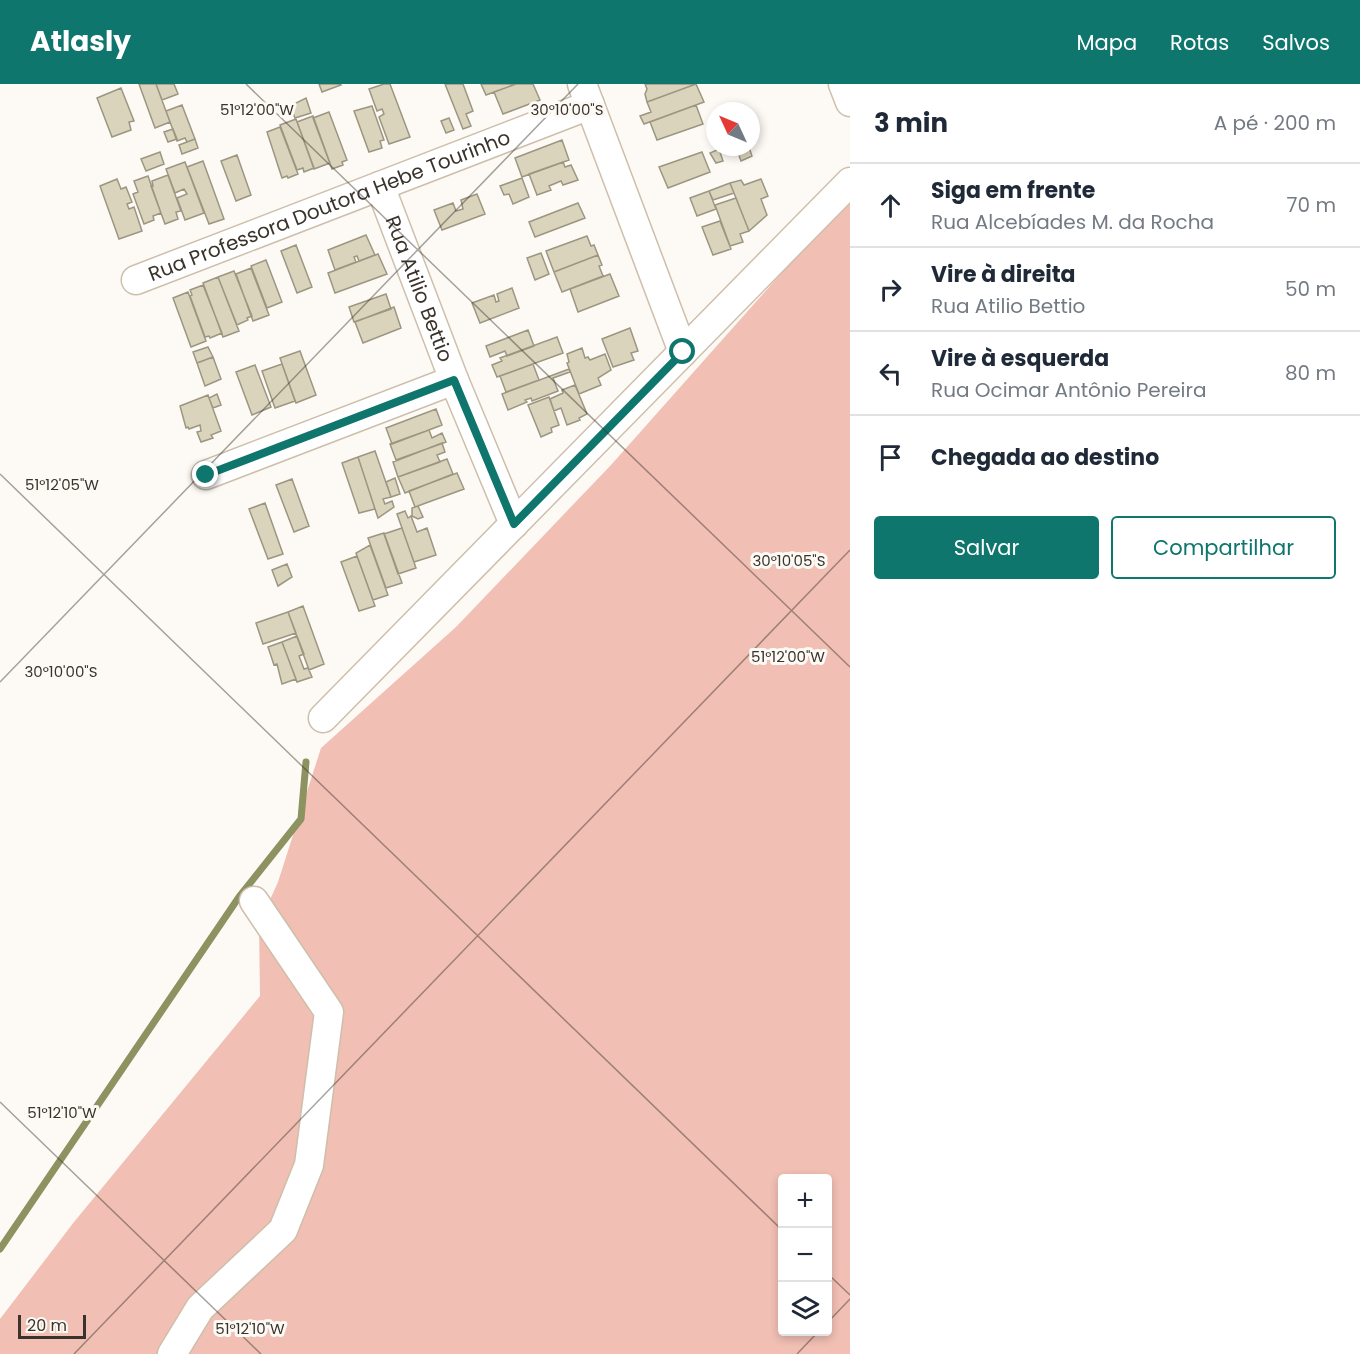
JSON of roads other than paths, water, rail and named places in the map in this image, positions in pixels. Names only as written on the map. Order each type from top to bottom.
[{"type":"street","points":[[843,84],[850,102]]},
{"type":"street","points":[[586,95],[683,352]]},
{"type":"street","name":"Rua Professora Doutora Hebe Tourinho","points":[[136,280],[380,186],[586,95]]},
{"type":"street","points":[[323,718],[850,182]]},
{"type":"street","name":"Rua Atilio Bettio","points":[[380,186],[454,380],[514,524]]},
{"type":"street","points":[[206,475],[454,380]]},
{"type":"street","points":[[172,1354],[200,1308],[283,1230],[309,1165],[329,1012],[254,901]]},
{"type":"waterway","points":[[0,1249],[239,897],[301,819],[306,762]]}]
